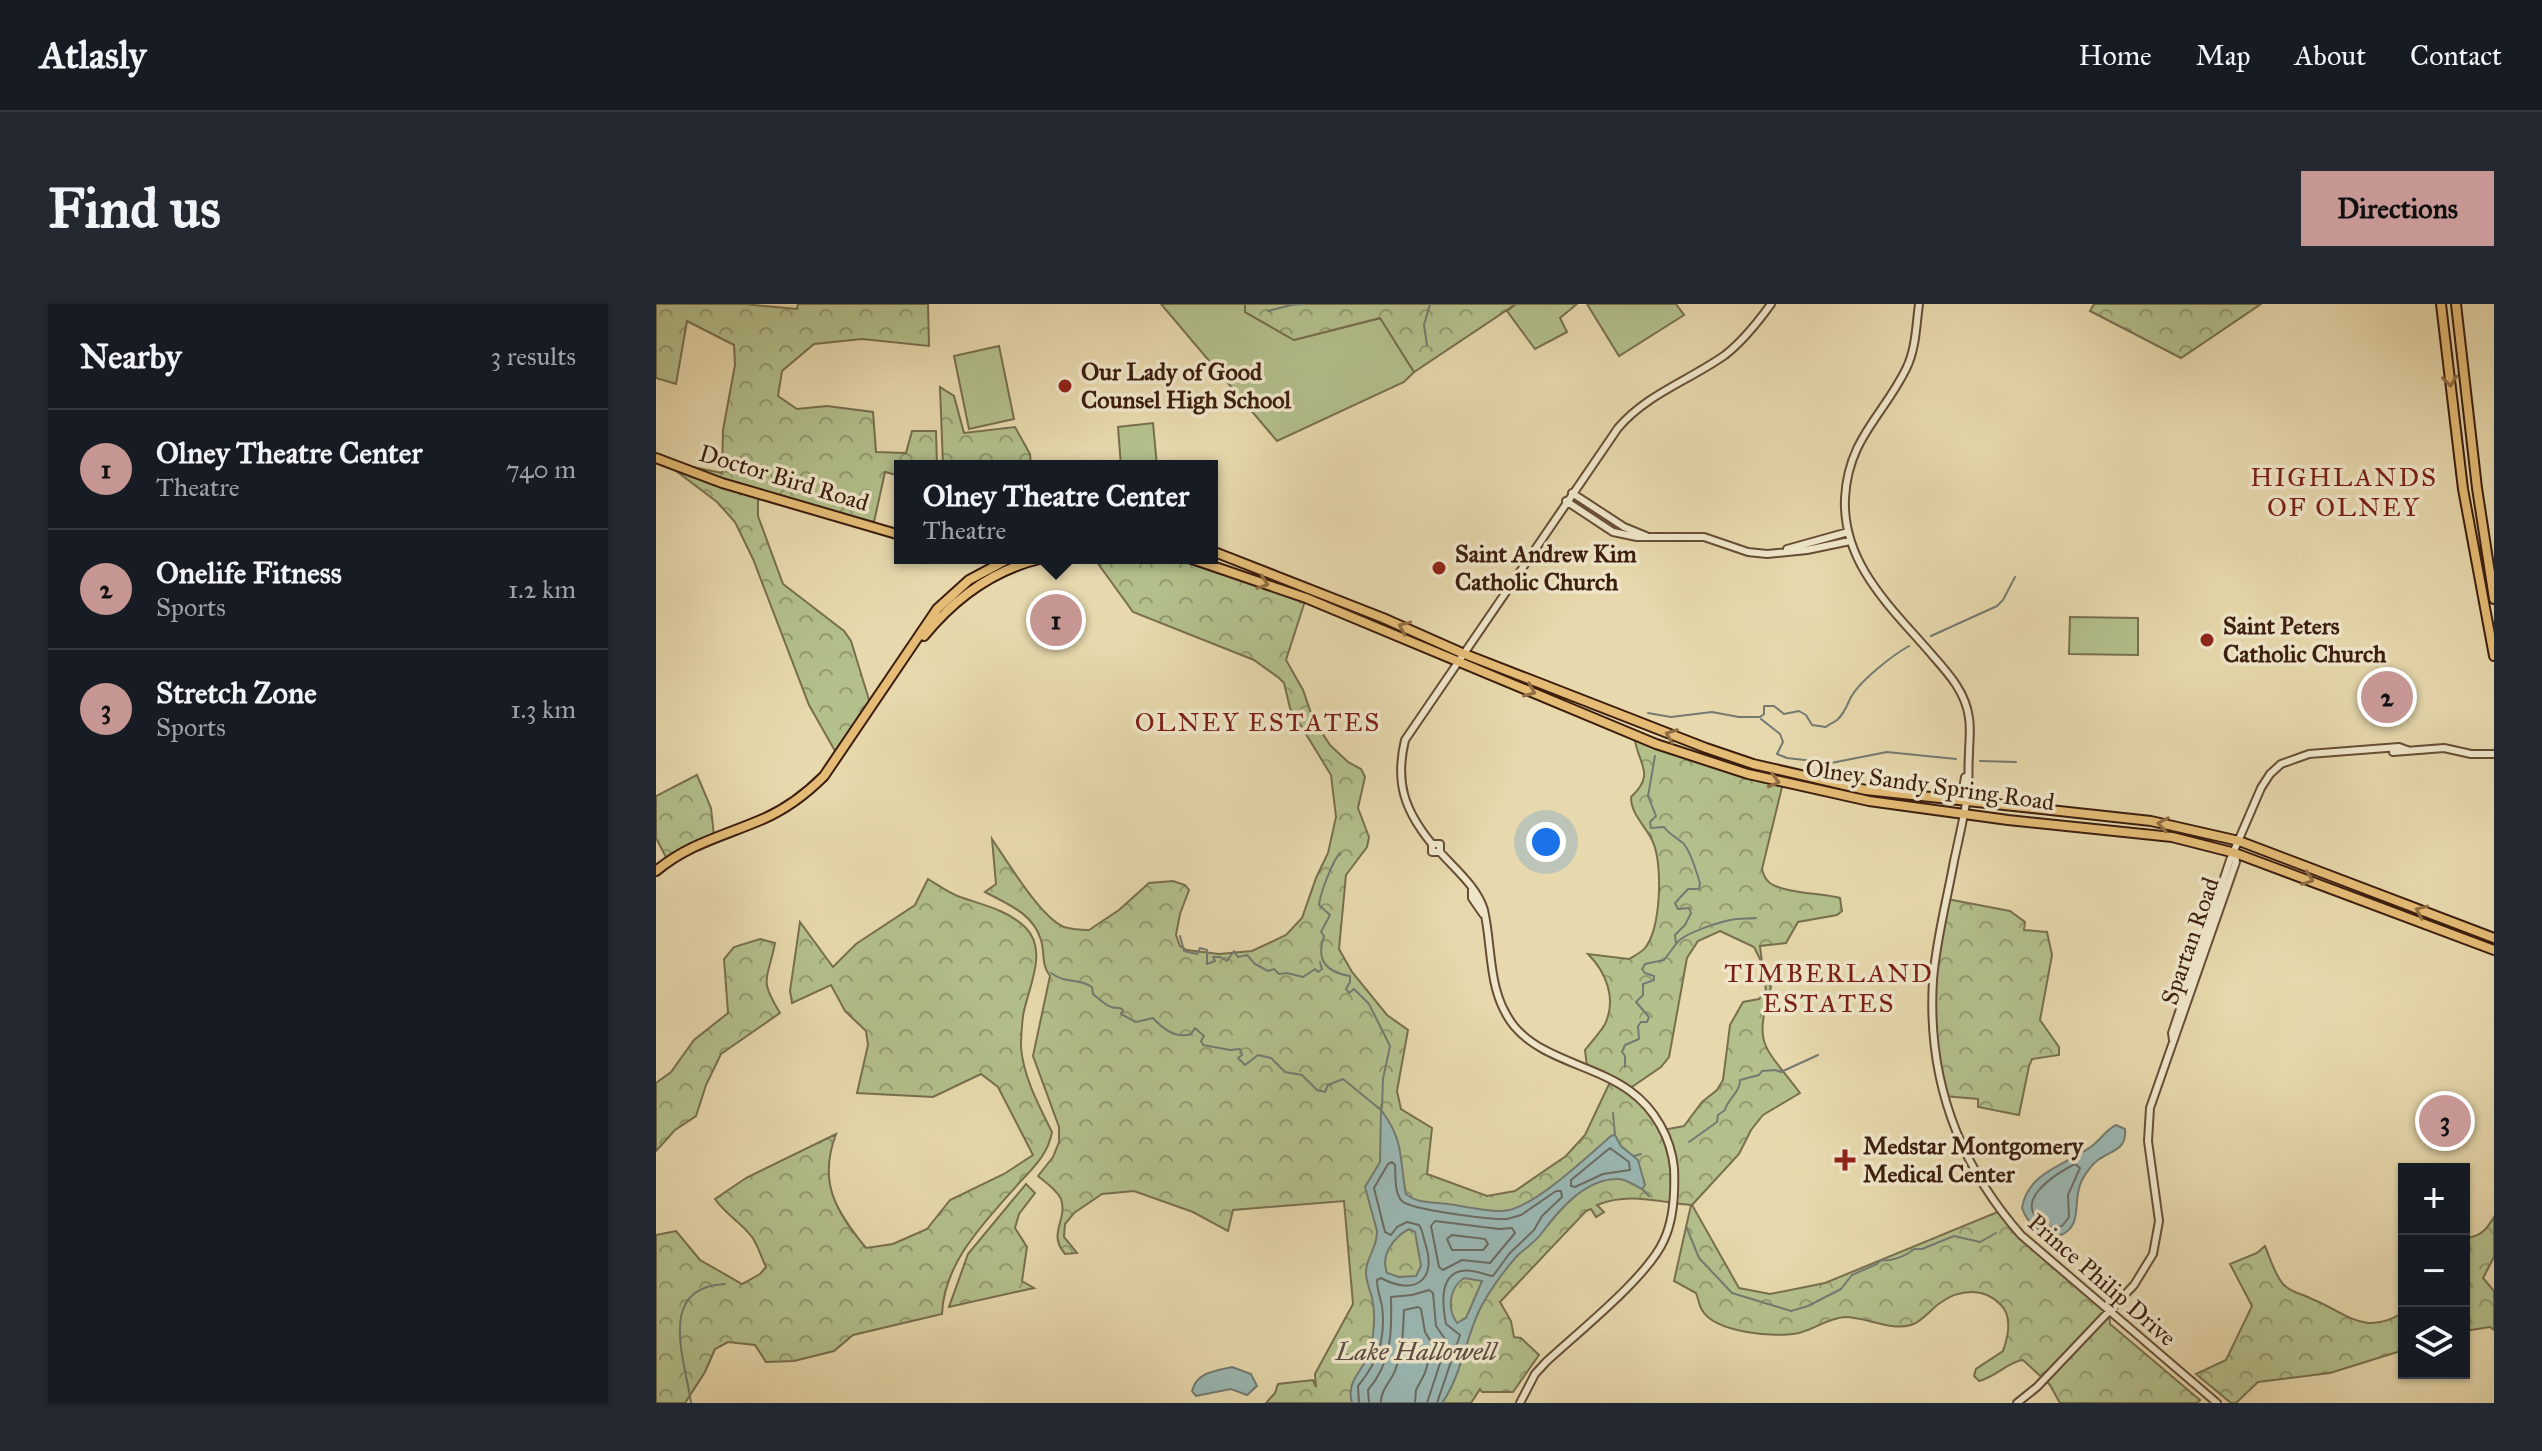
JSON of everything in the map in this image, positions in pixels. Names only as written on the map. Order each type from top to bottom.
[{"type":"main road","points":[[2441,304],[2463,489],[2494,656]]},
{"type":"main road","points":[[2456,304],[2477,488],[2494,599]]},
{"type":"main road","name":"Doctor Bird Road","points":[[656,458],[722,483],[894,533]]},
{"type":"main road","name":"Olney Sandy Spring Road","points":[[1218,553],[1383,618],[1460,657],[1656,744],[1748,774],[1842,796],[1963,814],[2172,837],[2235,853],[2494,950]]},
{"type":"main road","name":"Olney Sandy Spring Road","points":[[1207,564],[1753,764],[1866,790],[2151,821],[2239,841],[2494,938]]},
{"type":"main road","points":[[656,871],[697,843],[762,819],[786,807],[813,787],[824,776],[937,609],[969,580],[993,566]]},
{"type":"street","points":[[1520,1403],[1535,1374],[1658,1252],[1667,1234],[1674,1197],[1673,1164],[1663,1130],[1637,1096],[1599,1073],[1534,1043],[1510,1021],[1495,990],[1488,926],[1472,898],[1472,889],[1440,852],[1440,844],[1432,844],[1414,820],[1405,800],[1401,774],[1405,740],[1566,501],[1630,413],[1725,355],[1771,304]]},
{"type":"street","name":"Prince Philip Drive","points":[[1919,304],[1910,359],[1905,372],[1865,431],[1853,457],[1845,498],[1850,541],[1869,582],[1958,687],[1969,718],[1968,760],[1962,795],[1965,800],[1933,978],[1938,1071],[1947,1108],[1968,1162],[2000,1211],[2037,1250],[2217,1403]]},
{"type":"street","points":[[1572,493],[1624,527],[1654,538]]},
{"type":"street","points":[[1566,501],[1613,532],[1654,538],[1704,537],[1756,553],[1776,553],[1850,541]]},
{"type":"street","points":[[1776,553],[1808,541],[1848,532]]},
{"type":"street","name":"Spartan Road","points":[[2017,1403],[2037,1387],[2143,1274],[2157,1241],[2159,1205],[2148,1141],[2152,1097],[2181,1024],[2236,862],[2239,841],[2261,788],[2281,764],[2309,754],[2434,748],[2441,753],[2494,754]]},
{"type":"green space","points":[[656,304],[744,304],[797,309],[798,304],[928,304],[929,346],[862,339],[814,344],[782,371],[778,396],[797,409],[827,406],[873,412],[876,452],[906,453],[912,431],[936,431],[937,460],[894,460],[894,474],[885,472],[874,522],[772,497],[758,500],[758,516],[783,584],[844,631],[851,641],[870,703],[835,751],[809,705],[753,559],[735,522],[717,502],[663,461],[722,473],[723,430],[735,365],[734,345],[687,321],[676,384],[656,378]]},
{"type":"green space","points":[[1161,304],[1245,304],[1245,312],[1294,340],[1381,318],[1414,372],[1404,382],[1277,441]]},
{"type":"green space","points":[[1245,304],[1516,304],[1414,372],[1380,318],[1294,340],[1245,312]]},
{"type":"green space","points":[[1516,304],[1577,304],[1560,318],[1567,332],[1535,349],[1507,311]]},
{"type":"green space","points":[[1587,304],[1676,304],[1684,315],[1619,356]]},
{"type":"green space","points":[[2094,304],[2261,304],[2181,358],[2090,311]]},
{"type":"green space","points":[[999,346],[1014,419],[969,429],[954,356]]},
{"type":"green space","points":[[940,387],[954,396],[964,433],[1015,427],[1030,460],[943,460]]},
{"type":"green space","points":[[1153,423],[1156,460],[1121,460],[1118,427]]},
{"type":"green space","points":[[1098,564],[1207,564],[1306,598],[1286,660],[1303,690],[1313,719],[1330,745],[1348,762],[1361,769],[1365,777],[1358,808],[1369,837],[1367,847],[1346,875],[1339,949],[1352,972],[1387,1015],[1408,1030],[1397,1091],[1401,1109],[1432,1128],[1427,1174],[1487,1196],[1515,1191],[1566,1156],[1585,1135],[1611,1080],[1587,1067],[1585,1050],[1605,1024],[1610,1005],[1608,986],[1588,954],[1629,959],[1642,951],[1650,939],[1659,896],[1656,852],[1636,815],[1631,797],[1639,789],[1644,774],[1634,735],[1783,783],[1762,869],[1764,876],[1780,888],[1840,898],[1842,911],[1837,915],[1798,922],[1786,943],[1760,946],[1763,970],[1771,987],[1763,1022],[1765,1044],[1800,1093],[1763,1115],[1739,1154],[1692,1205],[1739,1288],[1770,1294],[1825,1283],[2000,1211],[2021,1235],[2109,1312],[2110,1324],[2200,1400],[2197,1403],[2060,1403],[2050,1385],[2023,1360],[1979,1381],[1974,1376],[1976,1369],[2003,1351],[2008,1327],[2007,1315],[2001,1305],[1979,1293],[1963,1293],[1947,1298],[1911,1325],[1886,1325],[1845,1317],[1799,1333],[1762,1334],[1732,1329],[1709,1318],[1701,1308],[1696,1293],[1674,1281],[1691,1205],[1655,1200],[1632,1198],[1609,1201],[1597,1205],[1604,1212],[1596,1217],[1591,1209],[1586,1211],[1500,1302],[1511,1321],[1514,1337],[1521,1338],[1539,1355],[1513,1392],[1482,1392],[1480,1389],[1471,1403],[1266,1403],[1278,1384],[1313,1380],[1316,1387],[1315,1374],[1353,1304],[1344,1201],[1233,1210],[1228,1231],[1193,1212],[1134,1191],[1102,1194],[1074,1213],[1065,1224],[1064,1237],[1077,1253],[1065,1254],[1058,1240],[1061,1199],[1038,1176],[1053,1157],[1059,1142],[1059,1127],[1033,1056],[1050,976],[1044,963],[1041,940],[1032,923],[1018,910],[985,892],[996,884],[992,839],[1045,913],[1067,928],[1089,930],[1119,910],[1149,883],[1173,881],[1189,890],[1176,935],[1180,946],[1187,950],[1219,954],[1252,951],[1286,935],[1302,918],[1328,853],[1336,817],[1331,775],[1290,708],[1284,683],[1254,660],[1133,612]],"holes":[[[1720,931],[1754,947],[1760,959],[1766,990],[1759,999],[1743,1002],[1730,1025],[1723,1080],[1684,1126],[1663,1130],[1629,1089],[1661,1067],[1669,1057],[1687,958],[1698,941]]]},
{"type":"green space","points":[[2070,617],[2138,618],[2138,655],[2069,654]]},
{"type":"green space","points":[[697,775],[711,808],[714,836],[668,861],[656,838],[656,796]]},
{"type":"green space","points":[[928,879],[956,895],[1011,917],[1026,928],[1033,938],[1035,971],[1023,1016],[1021,1047],[1028,1080],[1052,1132],[1044,1154],[969,1243],[950,1277],[942,1314],[853,1335],[834,1351],[794,1361],[766,1362],[755,1345],[728,1342],[715,1349],[705,1372],[685,1403],[656,1403],[656,1235],[676,1231],[700,1260],[742,1284],[766,1267],[752,1237],[715,1199],[746,1178],[836,1134],[831,1151],[829,1181],[838,1208],[866,1248],[893,1244],[927,1229],[950,1200],[1004,1174],[1033,1155],[998,1087],[981,1074],[933,1097],[857,1093],[868,1045],[866,1031],[845,1011],[831,985],[792,1003],[790,991],[800,922],[833,967],[856,944],[915,905]]},
{"type":"green space","points":[[1947,899],[2010,911],[2025,922],[2024,930],[2047,932],[2052,955],[2040,1020],[2059,1047],[2059,1055],[2032,1059],[2019,1115],[1978,1107],[1978,1099],[1944,1096],[1934,1028],[1933,978]]},
{"type":"green space","points":[[760,939],[775,943],[767,985],[780,1013],[721,1054],[696,1116],[675,1130],[656,1151],[656,1083],[671,1072],[694,1040],[728,1013],[724,959],[734,947]]},
{"type":"green space","points":[[1026,1184],[1035,1193],[1019,1214],[1015,1228],[1027,1247],[1022,1281],[1034,1288],[949,1307],[968,1254]]},
{"type":"green space","points":[[2494,1217],[2494,1257],[2483,1278],[2494,1291],[2494,1330],[2490,1327],[2470,1330],[2470,1237],[2489,1225]]},
{"type":"green space","points":[[2265,1246],[2278,1277],[2294,1292],[2347,1316],[2367,1323],[2378,1323],[2398,1315],[2398,1352],[2330,1373],[2258,1382],[2236,1403],[2231,1403],[2196,1374],[2226,1360],[2252,1306],[2230,1264],[2257,1253]]},
{"type":"water","name":"Lake Hallowell","points":[[1381,1110],[1398,1142],[1406,1194],[1421,1201],[1490,1211],[1516,1208],[1545,1191],[1615,1135],[1621,1146],[1638,1160],[1645,1185],[1642,1189],[1619,1179],[1607,1180],[1584,1190],[1518,1255],[1482,1304],[1454,1381],[1442,1403],[1352,1403],[1351,1387],[1368,1355],[1373,1335],[1374,1310],[1366,1273],[1377,1231],[1365,1187],[1380,1162]],"holes":[[[1409,1229],[1415,1232],[1421,1266],[1416,1276],[1399,1277],[1387,1273],[1387,1253],[1398,1237]],[[1464,1278],[1482,1281],[1466,1318],[1457,1323],[1451,1299],[1455,1287]]]},
{"type":"water","points":[[2116,1125],[2125,1129],[2124,1141],[2118,1149],[2095,1162],[2084,1177],[2072,1226],[2059,1236],[2036,1228],[2022,1208],[2032,1185],[2050,1170],[2092,1146]]},
{"type":"water","points":[[1232,1367],[1251,1374],[1257,1386],[1247,1395],[1231,1389],[1196,1396],[1192,1391],[1202,1376]]},
{"type":"waterway","points":[[1268,311],[1304,304]]},
{"type":"waterway","points":[[1427,345],[1424,325],[1430,304]]},
{"type":"waterway","points":[[1931,636],[1997,606],[2015,577]]},
{"type":"waterway","points":[[1648,713],[1671,717],[1712,712],[1760,717],[1764,714],[1764,706],[1774,706],[1784,714],[1799,711],[1806,715],[1812,725],[1826,727],[1841,716],[1854,692],[1868,677],[1909,646]]},
{"type":"waterway","points":[[1761,719],[1780,734],[1783,742],[1777,754],[1787,758],[1831,763],[1887,752],[1956,759]]},
{"type":"waterway","points":[[1625,1067],[1622,1052],[1625,1045],[1639,1039],[1638,1026],[1641,1022],[1647,1022],[1649,1017],[1636,1002],[1643,995],[1643,984],[1654,980],[1654,976],[1642,969],[1645,964],[1664,960],[1676,944],[1675,935],[1691,913],[1689,908],[1678,909],[1675,903],[1688,889],[1699,889],[1700,883],[1684,844],[1664,827],[1651,828],[1650,822],[1656,816],[1648,796],[1655,756]]},
{"type":"waterway","points":[[1980,761],[2016,762]]},
{"type":"waterway","points":[[1340,853],[1333,863],[1319,905],[1330,915],[1321,932],[1324,936],[1322,958],[1329,968],[1350,976],[1346,989],[1349,993],[1354,989],[1369,1004],[1390,1046],[1383,1079],[1382,1108]]},
{"type":"waterway","points":[[1676,944],[1686,936],[1713,925],[1756,918]]},
{"type":"waterway","points":[[1180,936],[1184,951],[1197,954],[1200,948],[1207,950],[1207,964],[1215,961],[1213,957],[1227,961],[1234,951],[1238,957],[1247,955],[1268,971],[1274,969],[1279,974],[1303,977],[1315,969],[1318,972],[1322,969],[1320,962]]},
{"type":"waterway","points":[[1051,973],[1092,987],[1093,994],[1102,1002],[1120,1008],[1123,1010],[1121,1014],[1136,1022],[1153,1018],[1165,1029],[1180,1035],[1191,1034],[1195,1028],[1204,1036],[1201,1041],[1203,1045],[1240,1049],[1242,1055],[1238,1058],[1245,1065],[1258,1055],[1271,1058],[1285,1072],[1302,1075],[1317,1090],[1325,1092],[1328,1085],[1343,1079],[1381,1110]]},
{"type":"waterway","points":[[1689,1142],[1717,1122],[1718,1115],[1725,1110],[1740,1080],[1759,1075],[1762,1071],[1781,1072],[1818,1055]]},
{"type":"waterway","points":[[1613,1113],[1615,1135]]},
{"type":"waterway","points":[[1634,1156],[1641,1154]]},
{"type":"waterway","points":[[1642,1189],[1649,1196]]},
{"type":"waterway","points":[[1686,1226],[1699,1258],[1732,1293],[1791,1311],[1841,1289],[1852,1275],[1881,1260],[1898,1258],[1914,1249],[1922,1249],[1954,1236],[1980,1242],[1996,1233]]},
{"type":"waterway","points":[[691,1403],[681,1347],[682,1311],[690,1298],[703,1288],[725,1284]]},
{"type":"place","name":"Our Lady of Good Counsel High School","points":[[1065,386]]},
{"type":"place","name":"Saint Andrew Kim Catholic Church","points":[[1439,568]]},
{"type":"place","name":"Olney Theatre Center","points":[[1056,620]]},
{"type":"place","name":"Saint Peters Catholic Church","points":[[2207,640]]},
{"type":"place","name":"Onelife Fitness","points":[[2387,697]]},
{"type":"place","name":"Stretch Zone","points":[[2445,1121]]},
{"type":"place","name":"Medstar Montgomery Medical Center","points":[[1845,1160]]},
{"type":"district","name":"HIGHLANDS OF OLNEY","points":[[2344,492]]},
{"type":"district","name":"OLNEY ESTATES","points":[[1258,722]]},
{"type":"district","name":"TIMBERLAND ESTATES","points":[[1829,988]]}]
